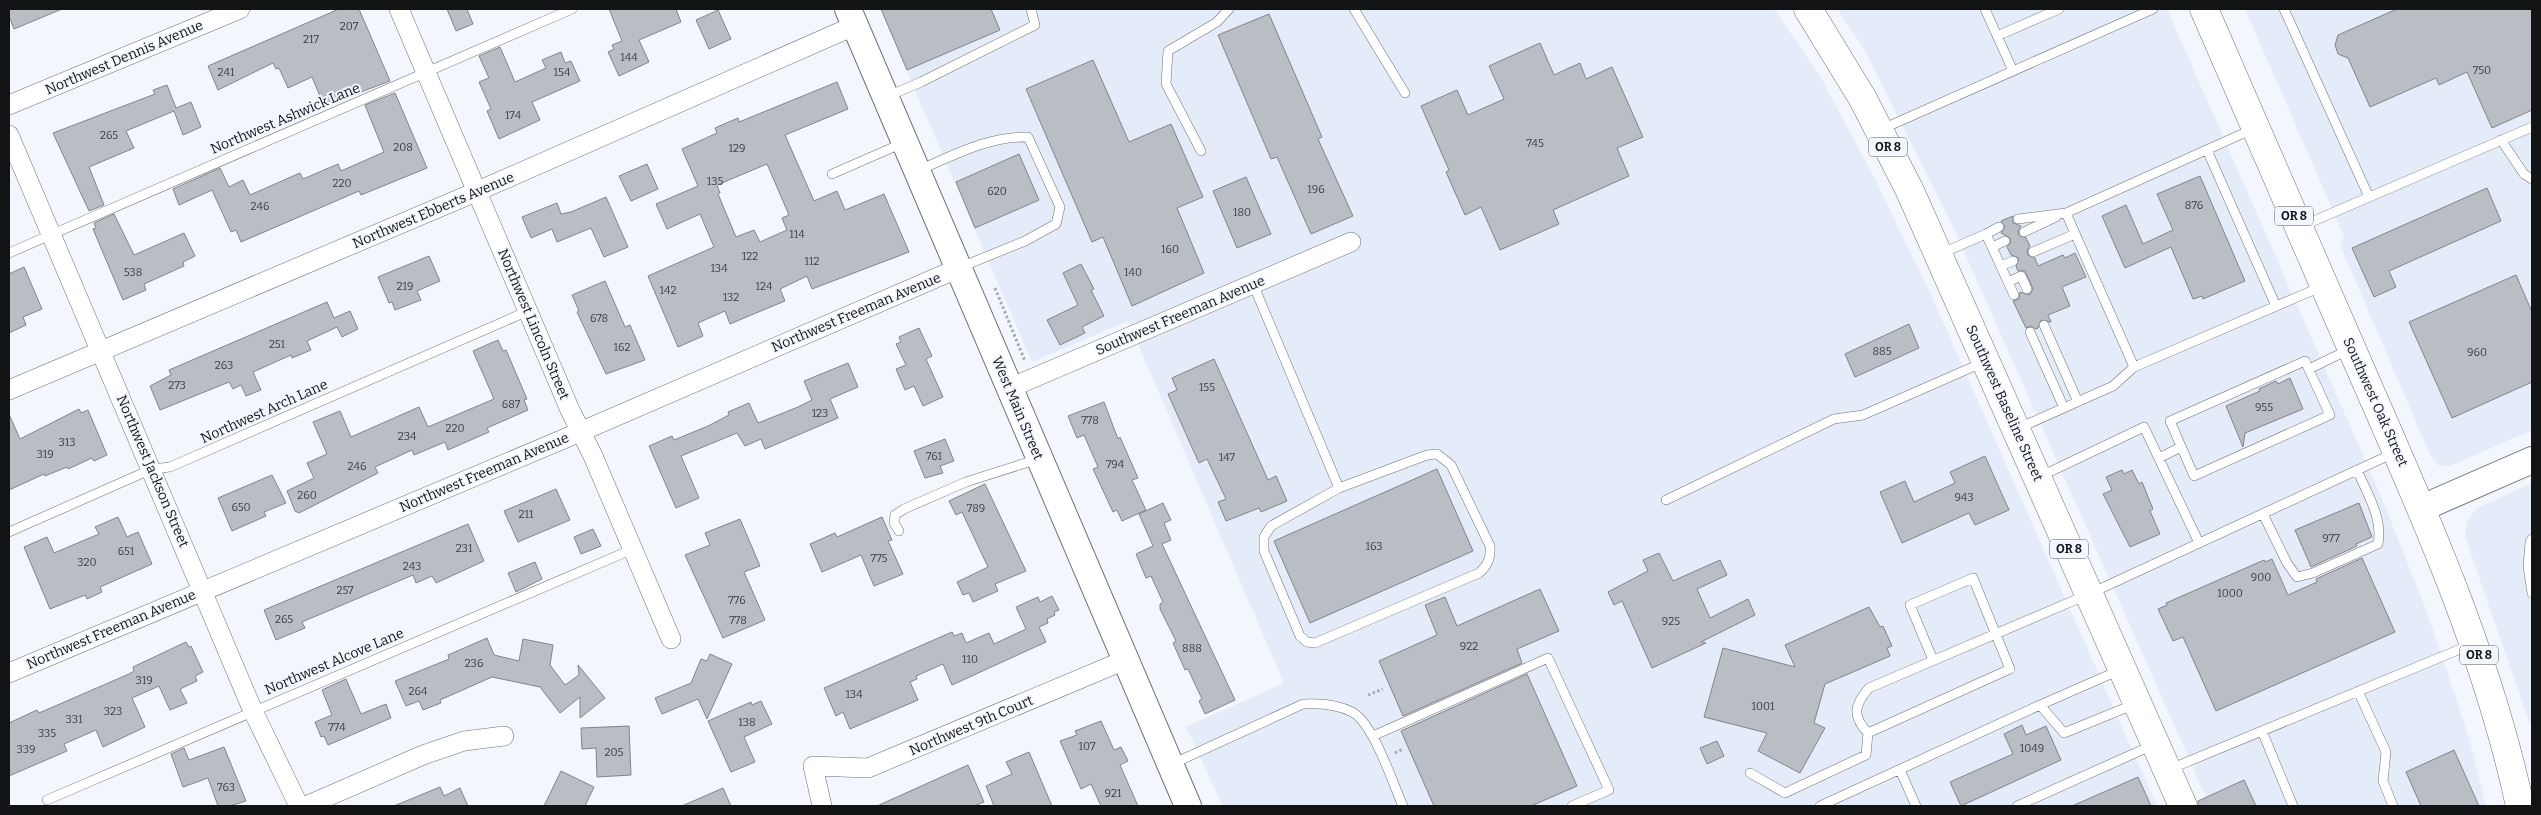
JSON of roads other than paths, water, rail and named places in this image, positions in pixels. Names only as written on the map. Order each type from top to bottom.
[{"type":"highway","name":"Southwest Baseline Street","points":[[1808,9],[1880,130],[1939,254],[2183,806]]},
{"type":"highway","name":"Southwest Oak Street","points":[[2204,9],[2422,508],[2475,643],[2505,742],[2520,806]]},
{"type":"street","name":"Northwest Dennis Avenue","points":[[9,105],[240,9]]},
{"type":"street","name":"Northwest Lincoln Street","points":[[399,9],[671,638]]},
{"type":"street","name":"West Main Street","points":[[852,17],[1188,806]]},
{"type":"street","name":"Northwest Ebberts Avenue","points":[[9,390],[478,191],[852,17]]},
{"type":"street","name":"Northwest Jackson Street","points":[[9,134],[254,711],[299,806]]},
{"type":"street","name":"Southwest Freeman Avenue","points":[[1010,388],[1351,242]]},
{"type":"street","name":"Northwest Freeman Avenue","points":[[9,673],[581,432],[958,268]]},
{"type":"street","points":[[2422,508],[2532,460]]},
{"type":"street","name":"Northwest 9th Court","points":[[822,806],[813,766],[868,768],[1125,660]]},
{"type":"street","points":[[306,806],[423,755],[464,741],[504,736]]},
{"type":"lane","name":"Northwest Ashwick Lane","points":[[9,253],[572,9]]},
{"type":"lane","points":[[886,97],[921,82],[1035,25],[1032,9]]},
{"type":"lane","points":[[1201,151],[1166,84],[1168,50],[1216,22],[1229,9]]},
{"type":"lane","points":[[1354,9],[1405,94]]},
{"type":"lane","points":[[1985,9],[2013,71]]},
{"type":"lane","points":[[1997,36],[2059,9]]},
{"type":"lane","points":[[1880,130],[2153,9]]},
{"type":"lane","points":[[2285,9],[2369,197]]},
{"type":"lane","points":[[2299,227],[2532,127]]},
{"type":"lane","points":[[2024,232],[2256,128]]},
{"type":"lane","points":[[918,171],[974,146],[1013,136],[1028,136],[1060,207],[1056,224],[1025,241],[958,268]]},
{"type":"lane","points":[[2501,140],[2524,174],[2532,179]]},
{"type":"lane","points":[[832,174],[905,142]]},
{"type":"lane","points":[[2208,150],[2276,306]]},
{"type":"lane","points":[[2018,219],[2066,212]]},
{"type":"lane","points":[[2066,212],[2134,367]]},
{"type":"lane","points":[[1939,254],[1998,228]]},
{"type":"lane","points":[[1986,234],[2014,295]]},
{"type":"lane","points":[[2033,252],[2075,234]]},
{"type":"lane","points":[[1992,247],[2005,241]]},
{"type":"lane","points":[[2001,266],[2014,261]]},
{"type":"lane","points":[[2008,282],[2021,276],[2027,289]]},
{"type":"lane","points":[[1253,284],[1339,488]]},
{"type":"lane","points":[[2016,430],[2113,386],[2134,367],[2325,285]]},
{"type":"lane","name":"Northwest Arch Lane","points":[[9,532],[152,470],[170,467],[528,311]]},
{"type":"lane","points":[[2044,326],[2078,402]]},
{"type":"lane","points":[[2030,332],[2064,408]]},
{"type":"lane","points":[[2309,369],[2352,348]]},
{"type":"lane","points":[[1666,500],[1834,419],[1863,415],[1986,361]]},
{"type":"lane","points":[[2305,361],[2309,369],[2330,415],[2194,476],[2170,422],[2305,361]]},
{"type":"lane","points":[[2038,478],[2144,427],[2199,543]]},
{"type":"lane","points":[[2159,458],[2181,447]]},
{"type":"lane","points":[[1868,733],[1859,724],[1856,714],[1857,706],[1869,688],[2089,594],[2397,452]]},
{"type":"lane","points":[[1437,454],[1445,458],[1451,465],[1490,546],[1491,556],[1487,566],[1479,573],[1315,643],[1307,642],[1300,636],[1264,551],[1264,537],[1272,526],[1339,488],[1427,455],[1437,454]]},
{"type":"lane","points":[[899,532],[894,522],[895,515],[904,509],[966,482],[1040,458]]},
{"type":"lane","points":[[2263,514],[2287,563],[2297,577],[2313,573],[2378,544],[2379,521],[2357,470]]},
{"type":"lane","points":[[2532,539],[2530,542],[2528,568],[2532,593]]},
{"type":"lane","name":"Northwest Alcove Lane","points":[[47,800],[634,549]]},
{"type":"lane","points":[[1868,733],[2010,669],[1973,578],[1910,605],[1933,660]]},
{"type":"lane","points":[[2167,770],[2475,643]]},
{"type":"lane","points":[[1373,736],[1548,658],[1609,790],[1572,806]]},
{"type":"lane","points":[[1820,806],[2122,669]]},
{"type":"lane","points":[[2358,691],[2386,752],[2383,780],[2393,806]]},
{"type":"lane","points":[[1170,766],[1303,704],[1321,703],[1353,712],[1373,736],[1402,806]]},
{"type":"lane","points":[[2040,705],[2064,733],[2137,703]]},
{"type":"lane","points":[[2262,731],[2293,806]]},
{"type":"lane","points":[[1750,773],[1785,793],[1866,755],[1868,733]]},
{"type":"lane","points":[[2017,806],[2155,744]]},
{"type":"lane","points":[[1900,770],[1916,806]]}]
